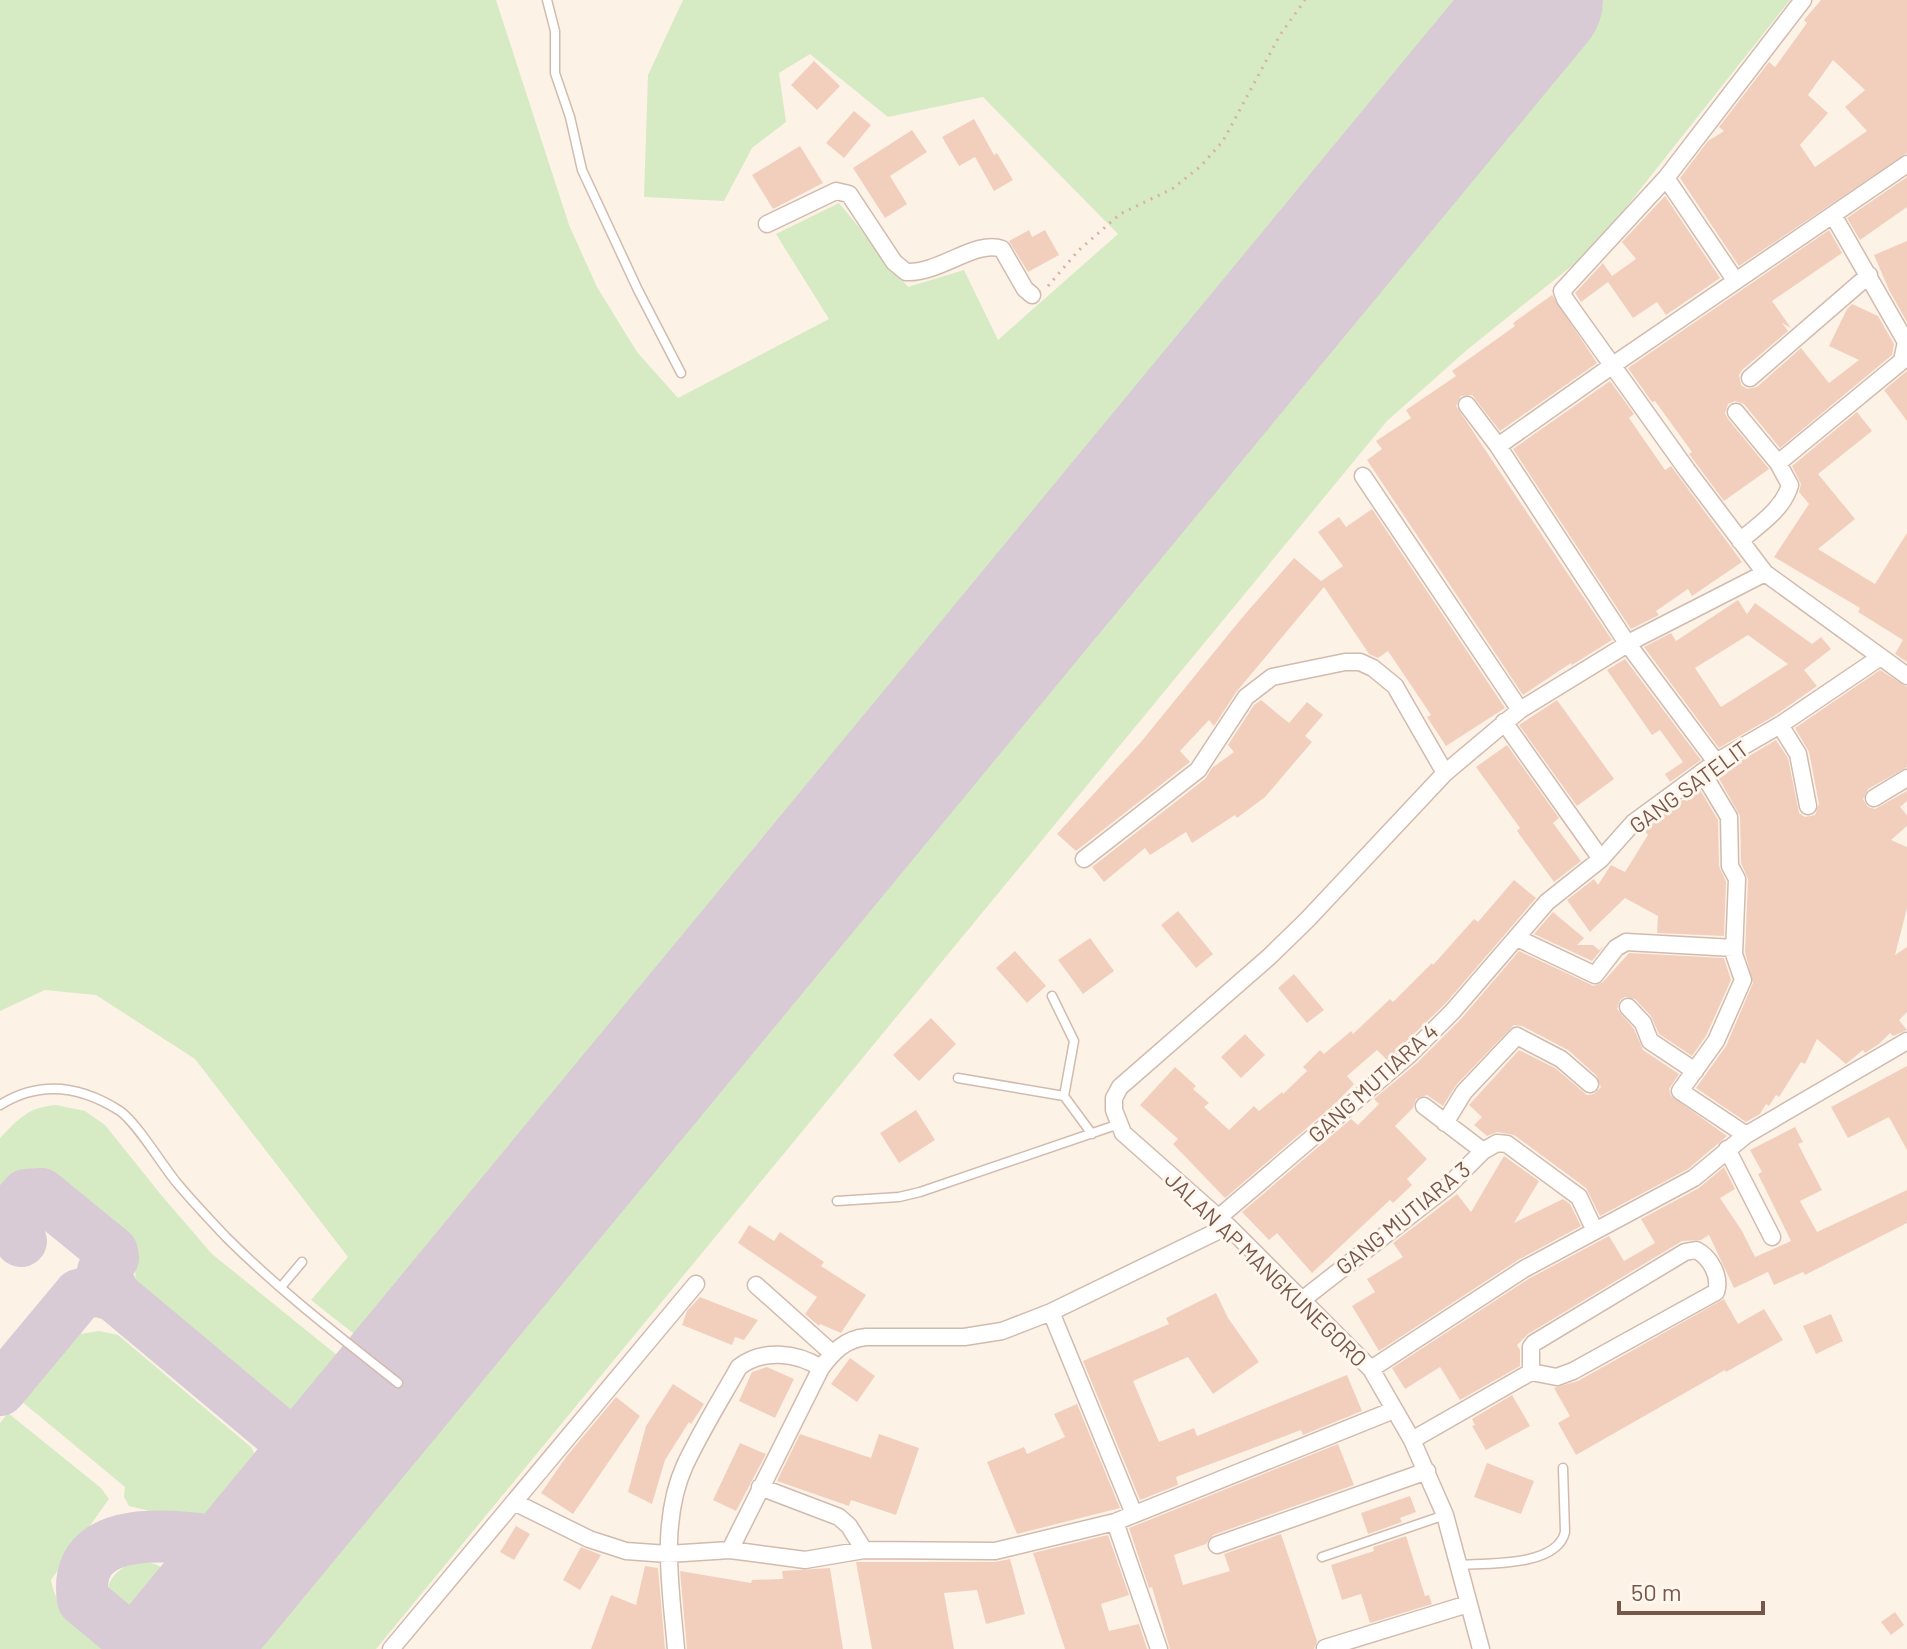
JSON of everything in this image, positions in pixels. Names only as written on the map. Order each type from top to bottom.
[{"type":"street","points":[[1803,0],[1666,178],[1562,291],[1765,573],[1907,676]]},
{"type":"street","points":[[1498,446],[1907,164]]},
{"type":"street","points":[[1666,178],[1735,280]]},
{"type":"street","points":[[767,224],[842,191],[855,202],[894,262],[906,272],[934,269],[987,247],[998,247],[1032,295]]},
{"type":"street","points":[[1778,463],[1862,396],[1905,356],[1906,342],[1833,215]]},
{"type":"street","points":[[1750,378],[1869,275]]},
{"type":"street","points":[[1467,405],[1498,446],[1709,767],[1725,808],[1731,829],[1730,866],[1737,879],[1734,948],[1743,980],[1716,1041],[1681,1089],[1682,1094],[1746,1135]]},
{"type":"street","points":[[1736,412],[1778,463],[1790,485],[1787,497],[1740,541]]},
{"type":"street","points":[[1363,476],[1520,710]]},
{"type":"street","points":[[1119,1124],[1114,1098],[1120,1087],[1297,930],[1445,773],[1504,722],[1627,643],[1765,573]]},
{"type":"street","name":"GANG SATELIT","points":[[1517,938],[1547,902],[1601,859],[1633,823],[1709,767],[1780,725],[1879,658]]},
{"type":"street","points":[[1084,859],[1198,770],[1246,697],[1272,677],[1345,662],[1360,662],[1373,668],[1395,686],[1445,773]]},
{"type":"street","points":[[1504,722],[1601,859]]},
{"type":"street","points":[[1780,725],[1798,754],[1808,806]]},
{"type":"street","points":[[1874,798],[1907,778]]},
{"type":"street","points":[[1517,938],[1595,975],[1616,948],[1626,942],[1734,948]]},
{"type":"street","name":"GANG MUTIARA 4","points":[[832,1353],[852,1338],[984,1335],[1002,1331],[1051,1312],[1223,1222],[1409,1055],[1453,1011],[1517,938]]},
{"type":"street","points":[[1628,1007],[1643,1023],[1650,1041],[1695,1071]]},
{"type":"street","points":[[1445,1123],[1464,1092],[1517,1036],[1561,1059],[1590,1084]]},
{"type":"street","points":[[1371,1369],[1524,1269],[1694,1178],[1746,1135],[1907,1041]]},
{"type":"street","name":"GANG MUTIARA 3","points":[[1302,1300],[1448,1186],[1483,1151],[1424,1106]]},
{"type":"street","name":"JALAN AP MANGKUNEGORO","points":[[1119,1124],[1123,1133],[1223,1222],[1371,1369],[1412,1440],[1445,1515],[1481,1649]]},
{"type":"street","points":[[1483,1151],[1497,1143],[1507,1144],[1579,1197],[1595,1231]]},
{"type":"street","points":[[1727,1149],[1772,1237]]},
{"type":"street","points":[[1412,1440],[1531,1372],[1557,1377],[1573,1371],[1716,1292],[1715,1272],[1705,1254],[1696,1250],[1685,1252],[1534,1343],[1531,1347],[1531,1372]]},
{"type":"street","points":[[391,1649],[696,1284]]},
{"type":"street","points":[[730,1550],[821,1368],[832,1353],[756,1285]]},
{"type":"street","points":[[1051,1312],[1134,1514]]},
{"type":"street","points":[[676,1649],[668,1554],[671,1519],[685,1467],[739,1367],[752,1356],[794,1357],[821,1368]]},
{"type":"street","points":[[514,1502],[609,1547],[668,1554],[730,1550],[805,1560],[864,1550],[995,1551],[1115,1522],[1394,1410]]},
{"type":"street","points":[[1217,1545],[1427,1471]]},
{"type":"street","points":[[760,1487],[839,1517],[849,1526],[864,1550]]},
{"type":"street","points":[[1115,1522],[1159,1649]]},
{"type":"street","points":[[1325,1648],[1468,1604]]},
{"type":"lane","points":[[547,0],[555,31],[555,73],[570,117],[582,170],[681,373]]},
{"type":"lane","points":[[1052,996],[1074,1041],[1064,1096]]},
{"type":"lane","points":[[958,1078],[1064,1096],[1092,1134]]},
{"type":"lane","points":[[0,1105],[34,1089],[55,1089],[75,1092],[123,1113],[178,1185],[228,1238],[281,1287],[398,1383]]},
{"type":"lane","points":[[837,1201],[899,1197],[920,1192],[1119,1124]]},
{"type":"lane","points":[[281,1287],[302,1262]]},
{"type":"lane","points":[[1459,1565],[1525,1560],[1563,1543],[1563,1468]]},
{"type":"lane","points":[[1322,1557],[1445,1515]]},
{"type":"path","points":[[1032,295],[1040,294],[1078,251],[1120,214],[1172,189],[1201,166],[1223,141],[1280,35],[1305,0]]},
{"type":"green space","points":[[0,0],[496,0],[569,225],[597,287],[637,352],[678,398],[829,319],[776,234],[839,203],[908,287],[964,270],[998,340],[1118,234],[983,97],[888,117],[810,54],[779,73],[786,122],[752,148],[724,201],[644,197],[648,75],[683,0],[1494,0],[390,1338],[374,1343],[363,1341],[311,1300],[348,1257],[195,1059],[96,995],[45,990],[0,1011]]},
{"type":"green space","points":[[1582,0],[1790,0],[1593,249],[1468,349],[1387,421],[376,1649],[260,1649],[266,1594]]},
{"type":"green space","points":[[56,1105],[85,1111],[105,1125],[212,1254],[348,1364],[350,1377],[344,1395],[323,1418],[302,1424],[277,1418],[148,1309],[137,1286],[136,1260],[27,1170],[0,1201],[0,1138],[31,1111]]},
{"type":"green space","points":[[99,1331],[118,1335],[251,1447],[261,1470],[262,1487],[240,1521],[186,1520],[129,1506],[124,1497],[125,1487],[20,1400],[74,1335]]},
{"type":"green space","points":[[8,1413],[101,1488],[109,1499],[51,1580],[64,1610],[106,1649],[0,1649],[0,1423]]},
{"type":"green space","points":[[136,1561],[158,1565],[169,1574],[171,1580],[165,1598],[146,1620],[121,1610],[109,1595],[113,1577]]},
{"type":"building","points":[[1821,0],[1907,0],[1907,153],[1739,266],[1680,178],[1708,141],[1724,131],[1719,127],[1769,62],[1775,67],[1807,23],[1804,20]],"holes":[[[1833,60],[1865,90],[1845,107],[1867,131],[1815,167],[1800,145],[1828,113],[1808,95]]]},
{"type":"building","points":[[814,61],[840,86],[817,110],[791,85]]},
{"type":"building","points":[[854,111],[871,125],[844,158],[826,143]]},
{"type":"building","points":[[974,119],[994,155],[997,153],[1013,180],[994,191],[975,157],[959,166],[942,137]]},
{"type":"building","points":[[912,130],[927,152],[890,176],[907,204],[885,218],[853,168]]},
{"type":"building","points":[[800,146],[823,183],[773,209],[752,175]]},
{"type":"building","points":[[1907,177],[1907,207],[1860,240],[1847,218]]},
{"type":"building","points":[[1665,196],[1720,278],[1666,315],[1657,302],[1633,318],[1608,282],[1581,302],[1575,293],[1603,263],[1612,276],[1636,259],[1622,242]]},
{"type":"building","points":[[1029,230],[1032,237],[1045,230],[1059,255],[1028,272],[1009,241]]},
{"type":"building","points":[[1829,230],[1842,253],[1772,301],[1791,328],[1782,323],[1788,331],[1742,370],[1739,375],[1741,385],[1747,389],[1757,387],[1801,348],[1829,383],[1859,360],[1829,346],[1852,304],[1878,316],[1894,344],[1892,355],[1780,448],[1744,404],[1735,401],[1728,404],[1725,413],[1728,419],[1769,469],[1724,501],[1689,454],[1692,452],[1628,368]]},
{"type":"building","points":[[1907,241],[1907,322],[1874,255]]},
{"type":"building","points":[[1552,295],[1597,363],[1500,431],[1472,395],[1461,396],[1456,406],[1612,640],[1523,695],[1367,460],[1382,449],[1376,441],[1411,418],[1406,410],[1456,376],[1452,371]]},
{"type":"building","points":[[1907,371],[1907,421],[1884,390]]},
{"type":"building","points":[[1610,381],[1634,414],[1629,418],[1665,470],[1671,466],[1742,562],[1692,596],[1688,589],[1656,611],[1659,615],[1631,629],[1513,449]]},
{"type":"building","points":[[1857,412],[1872,431],[1818,474],[1855,519],[1818,549],[1875,584],[1907,533],[1907,662],[1895,654],[1903,640],[1858,612],[1860,608],[1774,557],[1809,504],[1799,492],[1801,484],[1792,466]]},
{"type":"building","points":[[1372,509],[1505,708],[1446,746],[1427,717],[1431,715],[1388,651],[1378,658],[1369,654],[1324,587],[1237,691],[1214,726],[1209,720],[1180,751],[1190,762],[1076,851],[1057,834],[1141,742],[1294,558],[1321,581],[1343,566],[1318,532],[1339,517],[1346,527]]},
{"type":"building","points":[[1738,600],[1747,614],[1755,603],[1812,644],[1821,637],[1831,649],[1804,670],[1817,686],[1719,748],[1644,647],[1671,633],[1676,641]],"holes":[[[1748,635],[1788,664],[1721,707],[1695,668]]]},
{"type":"building","points":[[1625,659],[1701,760],[1670,782],[1665,774],[1683,762],[1660,730],[1652,735],[1607,670]]},
{"type":"building","points":[[1880,670],[1907,687],[1907,767],[1868,789],[1863,799],[1868,807],[1875,809],[1907,791],[1907,801],[1900,807],[1907,815],[1907,826],[1891,840],[1907,847],[1907,908],[1895,955],[1907,947],[1907,1012],[1899,1020],[1907,1030],[1893,1036],[1890,1033],[1879,1044],[1865,1053],[1863,1050],[1846,1064],[1817,1039],[1805,1064],[1801,1062],[1779,1097],[1776,1095],[1769,1106],[1766,1104],[1760,1114],[1746,1122],[1696,1088],[1726,1046],[1753,983],[1745,952],[1748,879],[1741,863],[1740,816],[1717,775],[1776,740],[1788,758],[1799,813],[1805,817],[1815,815],[1819,804],[1809,752],[1795,728]]},
{"type":"building","points":[[1261,700],[1289,723],[1307,702],[1323,715],[1305,736],[1312,742],[1265,797],[1237,818],[1235,815],[1192,843],[1186,832],[1150,855],[1145,848],[1104,882],[1092,867],[1205,779],[1212,768],[1234,752],[1228,745],[1254,705]]},
{"type":"building","points":[[1557,700],[1614,779],[1577,806],[1519,725]]},
{"type":"building","points":[[1507,745],[1559,818],[1553,823],[1581,861],[1554,882],[1476,767]]},
{"type":"building","points":[[1699,788],[1718,820],[1719,866],[1726,882],[1724,936],[1657,933],[1658,916],[1625,898],[1590,932],[1567,900],[1594,879],[1598,885],[1611,865],[1625,872],[1648,835],[1643,829]]},
{"type":"building","points":[[1514,880],[1536,898],[1445,1004],[1387,1060],[1377,1050],[1347,1076],[1354,1084],[1336,1103],[1225,1198],[1173,1144],[1178,1139],[1140,1105],[1175,1067],[1209,1103],[1204,1107],[1229,1130],[1254,1106],[1259,1111],[1283,1094],[1307,1071],[1303,1067],[1320,1050],[1324,1054],[1351,1031],[1353,1034],[1390,999],[1393,1002],[1433,965],[1474,919],[1478,922]]},
{"type":"building","points":[[1178,911],[1213,954],[1196,968],[1161,925]]},
{"type":"building","points":[[1553,912],[1584,938],[1577,945],[1593,945],[1599,950],[1604,946],[1592,961],[1534,934]]},
{"type":"building","points":[[1090,938],[1114,971],[1083,994],[1058,960]]},
{"type":"building","points":[[1015,951],[1046,986],[1027,1003],[996,968]]},
{"type":"building","points":[[1519,951],[1594,986],[1603,982],[1629,953],[1724,958],[1731,980],[1706,1036],[1692,1056],[1659,1034],[1651,1016],[1635,999],[1625,997],[1620,1000],[1617,1009],[1634,1029],[1643,1050],[1679,1074],[1669,1089],[1671,1096],[1727,1136],[1688,1169],[1600,1216],[1586,1188],[1514,1135],[1497,1132],[1487,1136],[1474,1125],[1482,1117],[1469,1105],[1519,1050],[1555,1068],[1587,1095],[1594,1094],[1601,1087],[1597,1076],[1568,1050],[1522,1026],[1514,1025],[1456,1085],[1443,1106],[1427,1095],[1416,1099],[1413,1108],[1395,1126],[1427,1159],[1407,1179],[1412,1185],[1393,1203],[1390,1200],[1312,1273],[1277,1233],[1269,1240],[1242,1212],[1351,1119],[1358,1125],[1379,1104],[1374,1099],[1417,1063],[1461,1019]]},
{"type":"building","points":[[1294,974],[1324,1010],[1307,1023],[1278,988]]},
{"type":"building","points":[[931,1018],[956,1044],[919,1081],[893,1055]]},
{"type":"building","points":[[1245,1034],[1265,1055],[1241,1078],[1221,1057]]},
{"type":"building","points":[[1907,1066],[1907,1150],[1889,1117],[1848,1138],[1831,1107]]},
{"type":"building","points":[[916,1110],[935,1140],[899,1163],[880,1133]]},
{"type":"building","points":[[1795,1127],[1803,1142],[1798,1144],[1822,1190],[1800,1201],[1817,1232],[1907,1190],[1907,1223],[1805,1275],[1803,1272],[1774,1285],[1768,1272],[1734,1288],[1709,1235],[1701,1240],[1682,1241],[1528,1334],[1517,1345],[1520,1366],[1460,1400],[1440,1367],[1405,1389],[1392,1368],[1530,1278],[1609,1236],[1624,1261],[1655,1243],[1641,1219],[1699,1188],[1724,1167],[1735,1189],[1720,1198],[1755,1257],[1791,1241],[1758,1174],[1762,1172],[1750,1150]]},
{"type":"building","points":[[1504,1156],[1539,1181],[1514,1223],[1563,1199],[1570,1204],[1581,1226],[1518,1260],[1379,1351],[1352,1306],[1375,1292],[1367,1279],[1403,1257],[1393,1243],[1457,1194],[1471,1212]]},
{"type":"building","points":[[749,1225],[774,1241],[780,1232],[824,1262],[821,1266],[866,1295],[841,1333],[819,1326],[805,1314],[817,1297],[738,1243]]},
{"type":"building","points":[[1216,1293],[1228,1318],[1259,1362],[1213,1394],[1188,1357],[1133,1381],[1159,1442],[1194,1428],[1197,1436],[1347,1375],[1362,1411],[1303,1435],[1301,1430],[1176,1477],[1178,1485],[1140,1500],[1083,1361],[1169,1324],[1166,1318]]},
{"type":"building","points":[[700,1297],[758,1320],[744,1340],[735,1337],[732,1345],[682,1325],[687,1311]]},
{"type":"building","points":[[1724,1299],[1738,1324],[1764,1309],[1783,1340],[1576,1455],[1558,1423],[1570,1416],[1554,1388],[1578,1381]]},
{"type":"building","points":[[1831,1314],[1843,1341],[1816,1354],[1803,1326]]},
{"type":"building","points":[[850,1358],[875,1376],[857,1402],[831,1384]]},
{"type":"building","points":[[767,1367],[794,1379],[775,1418],[739,1401],[752,1372]]},
{"type":"building","points":[[673,1384],[704,1404],[665,1460],[652,1504],[628,1492],[646,1426]]},
{"type":"building","points":[[1512,1395],[1530,1426],[1486,1450],[1472,1426],[1475,1425],[1472,1419]]},
{"type":"building","points":[[616,1397],[640,1416],[573,1514],[541,1493],[566,1457]]},
{"type":"building","points":[[1077,1404],[1120,1508],[1017,1534],[987,1462],[1024,1447],[1027,1454],[1065,1437],[1054,1414]]},
{"type":"building","points":[[800,1434],[871,1458],[879,1434],[919,1448],[896,1515],[851,1500],[849,1506],[777,1481]]},
{"type":"building","points":[[740,1443],[766,1454],[736,1511],[713,1500]]},
{"type":"building","points":[[1338,1444],[1354,1485],[1213,1535],[1206,1544],[1174,1555],[1183,1585],[1230,1571],[1224,1554],[1281,1534],[1317,1641],[1314,1649],[1170,1649],[1152,1587],[1149,1588],[1129,1528]]},
{"type":"building","points":[[1487,1463],[1534,1481],[1521,1514],[1474,1497]]},
{"type":"building","points":[[1410,1496],[1416,1512],[1400,1518],[1402,1522],[1368,1534],[1361,1513]]},
{"type":"building","points":[[516,1526],[530,1534],[514,1560],[500,1552]]},
{"type":"building","points":[[1108,1535],[1129,1595],[1101,1604],[1109,1631],[1139,1624],[1147,1649],[1065,1649],[1033,1553]]},
{"type":"building","points":[[1406,1536],[1425,1596],[1429,1595],[1432,1604],[1370,1623],[1361,1594],[1342,1600],[1331,1565],[1374,1551],[1373,1547]]},
{"type":"building","points":[[581,1547],[601,1555],[580,1590],[563,1580]]},
{"type":"building","points":[[1010,1559],[1025,1614],[986,1624],[977,1590],[944,1593],[954,1649],[872,1649],[856,1562],[995,1562]]},
{"type":"building","points":[[645,1566],[658,1568],[665,1649],[591,1649],[611,1595],[636,1605]]},
{"type":"building","points":[[830,1568],[843,1649],[687,1649],[680,1571],[751,1583],[752,1580],[783,1579],[782,1571]]},
{"type":"building","points":[[1895,1612],[1904,1625],[1891,1635],[1881,1622]]},
{"type":"taxiway","points":[[21,1241],[9,1228],[7,1217],[26,1195],[41,1194],[112,1252],[113,1258],[103,1271],[115,1296]]},
{"type":"taxiway","points":[[0,1390],[79,1295],[96,1290],[115,1296],[299,1450]]},
{"type":"taxiway","points":[[296,1505],[303,1478],[299,1450],[315,1452],[346,1445]]},
{"type":"taxiway","points":[[142,1649],[83,1600],[85,1571],[98,1552],[120,1541],[148,1537],[179,1537],[261,1548]]},
{"type":"runway","points":[[177,1649],[1538,0]]}]
